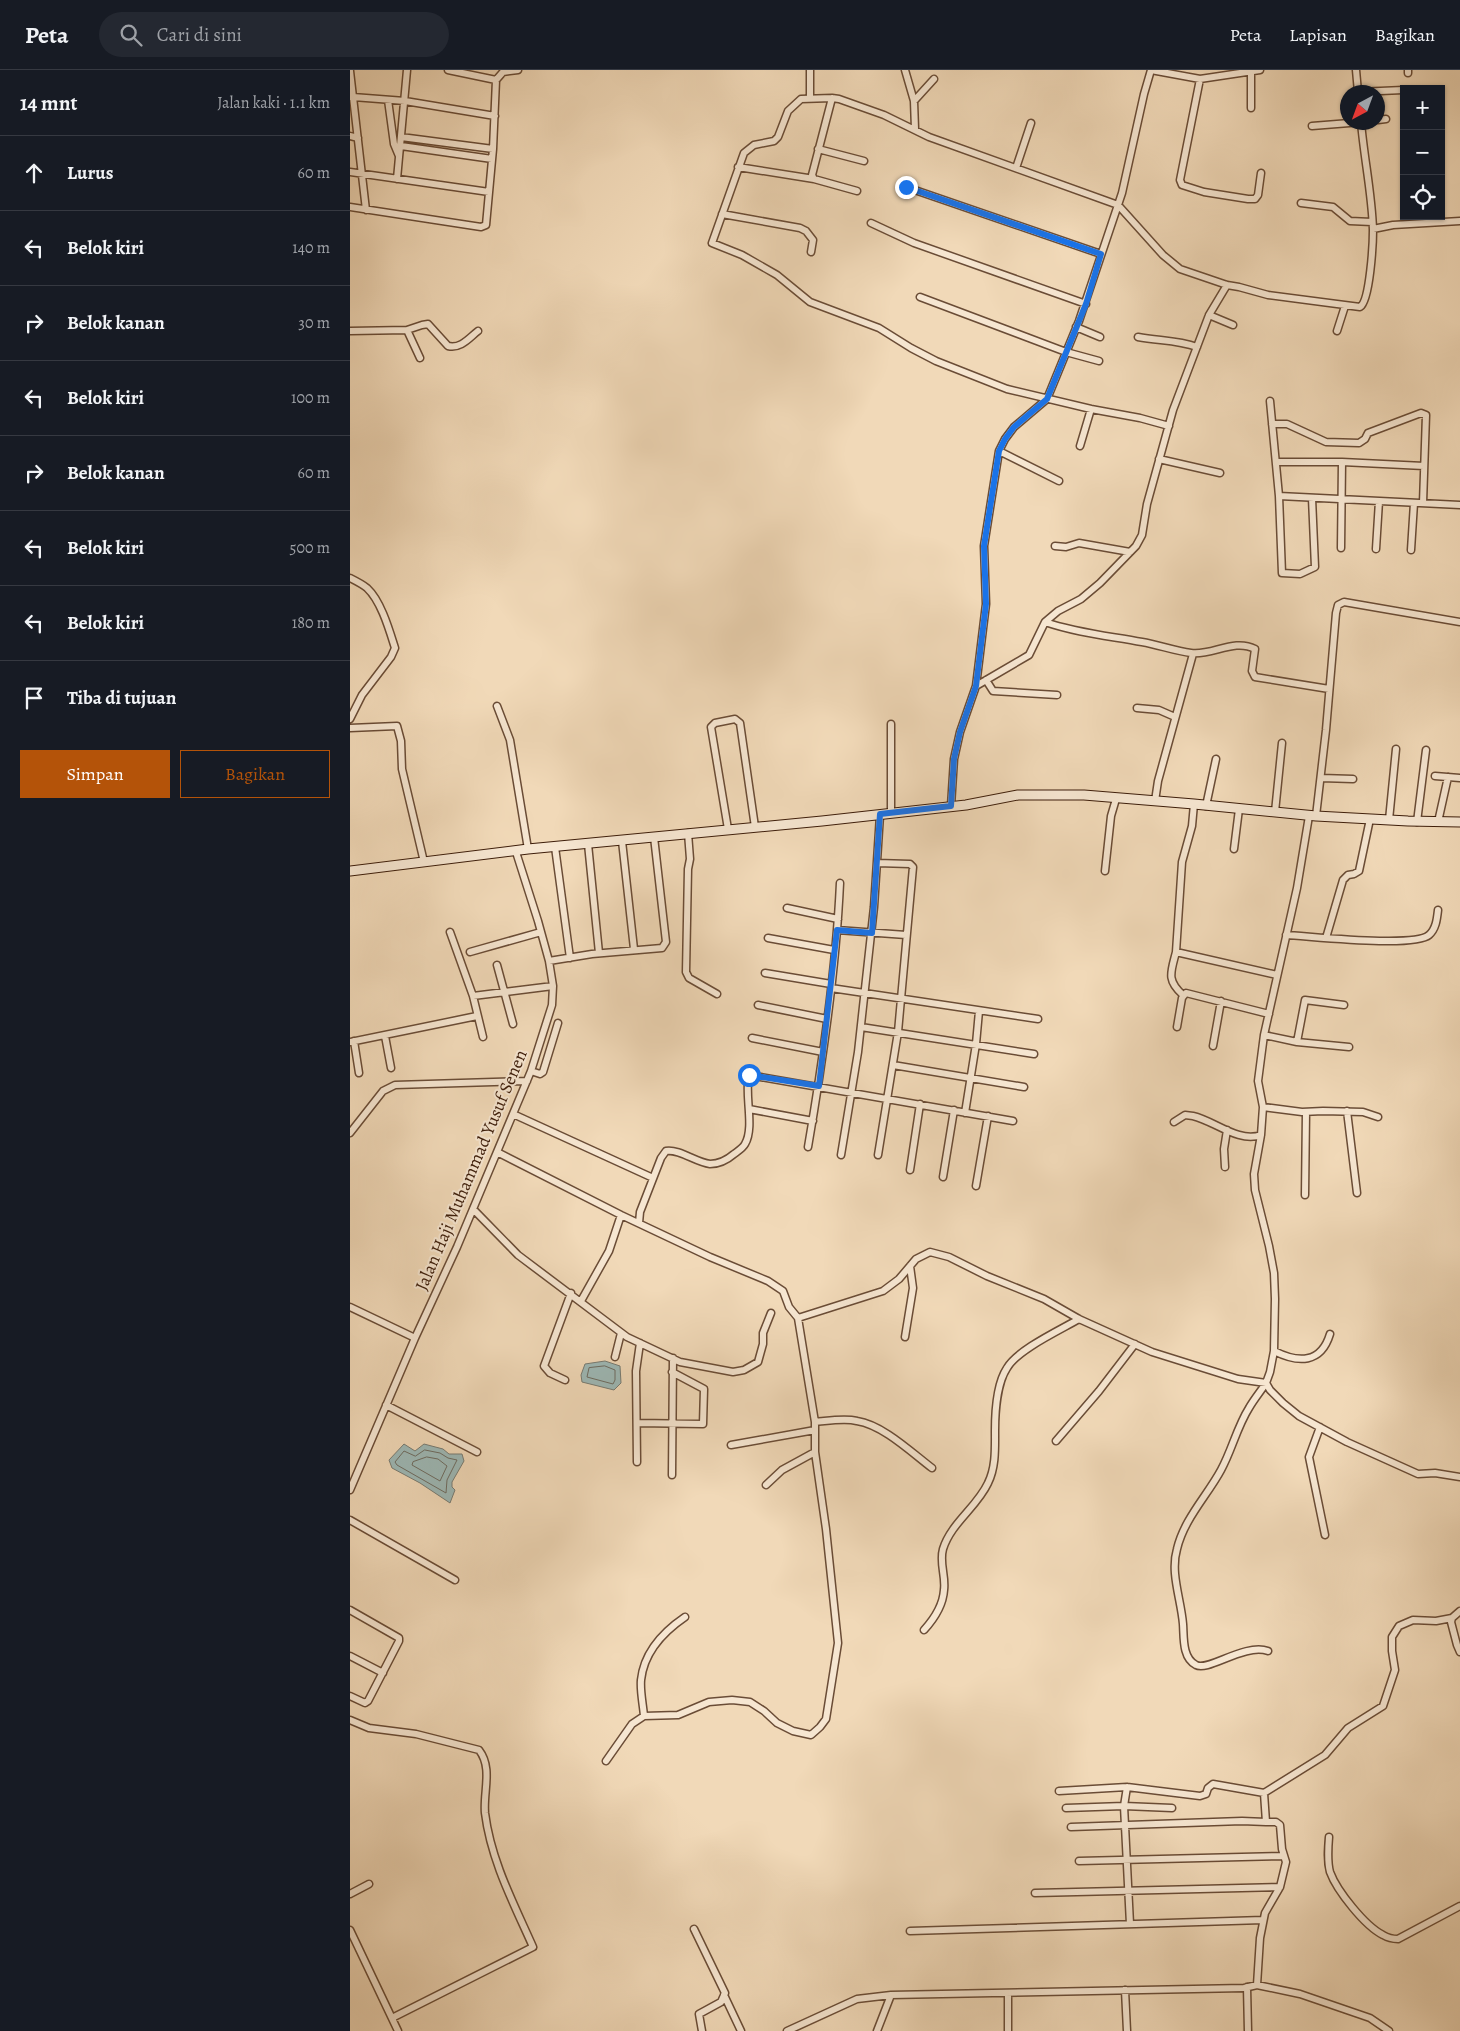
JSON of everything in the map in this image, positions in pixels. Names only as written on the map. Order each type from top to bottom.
[{"type":"street","points":[[398,179],[407,70]]},
{"type":"street","points":[[448,70],[496,80]]},
{"type":"street","points":[[350,207],[481,228],[487,224],[496,80],[503,72],[518,70]]},
{"type":"street","points":[[810,70],[810,98]]},
{"type":"street","points":[[905,70],[914,101],[915,129]]},
{"type":"street","points":[[951,806],[954,759],[960,732],[976,686],[986,604],[984,546],[999,451],[1014,427],[1047,399],[1086,304],[1118,205],[1151,70],[1200,79],[1260,70]]},
{"type":"street","points":[[1356,70],[1357,85]]},
{"type":"street","points":[[350,71],[366,210]]},
{"type":"street","points":[[1251,72],[1251,108]]},
{"type":"street","points":[[914,101],[934,79]]},
{"type":"street","points":[[1200,79],[1180,180],[1182,185],[1204,192],[1255,199],[1258,195],[1261,173]]},
{"type":"street","points":[[1385,91],[1400,90]]},
{"type":"street","points":[[352,97],[405,102],[495,116]]},
{"type":"street","points":[[814,179],[812,175],[832,98]]},
{"type":"street","points":[[1168,426],[1140,418],[1092,410],[1007,389],[936,361],[879,328],[805,299],[777,274],[742,255],[712,243],[741,159],[748,149],[754,145],[769,143],[778,137],[792,106],[801,99],[832,98],[884,115],[929,137],[1118,205],[1163,254],[1180,269],[1227,285],[1276,297],[1360,308],[1364,304],[1368,289],[1372,225],[1362,130]]},
{"type":"street","points":[[388,100],[394,144],[399,156]]},
{"type":"street","points":[[1016,168],[1032,123]]},
{"type":"street","points":[[1312,126],[1340,124]]},
{"type":"street","points":[[350,136],[358,138]]},
{"type":"street","points":[[401,138],[493,149]]},
{"type":"street","points":[[401,146],[492,160]]},
{"type":"street","points":[[818,149],[864,161]]},
{"type":"street","points":[[738,167],[814,179],[857,192]]},
{"type":"street","points":[[350,172],[489,192]]},
{"type":"street","points":[[906,187],[1101,254]]},
{"type":"street","points":[[1301,203],[1334,207],[1350,221],[1372,225],[1460,222]]},
{"type":"street","points":[[722,214],[800,228],[806,231],[813,240],[811,252]]},
{"type":"street","points":[[871,223],[914,243],[1086,304]]},
{"type":"street","points":[[976,686],[1029,654],[1045,622],[1058,611],[1081,599],[1100,583],[1136,546],[1142,535],[1147,504],[1168,426],[1209,315],[1227,285]]},
{"type":"street","points":[[920,296],[1066,352],[1099,361]]},
{"type":"street","points":[[1337,330],[1345,306]]},
{"type":"street","points":[[1209,315],[1233,325]]},
{"type":"street","points":[[350,331],[407,330],[428,324],[448,346],[452,347],[462,344],[478,331]]},
{"type":"street","points":[[1076,328],[1100,337]]},
{"type":"street","points":[[407,330],[420,358]]},
{"type":"street","points":[[1138,337],[1167,342],[1179,341],[1197,347]]},
{"type":"street","points":[[1270,401],[1279,496],[1282,572],[1300,574],[1314,567],[1312,498]]},
{"type":"street","points":[[1080,446],[1092,410]]},
{"type":"street","points":[[1272,424],[1287,424],[1326,442],[1359,442],[1365,439],[1368,433],[1422,413],[1426,414],[1422,503]]},
{"type":"street","points":[[999,451],[1059,482]]},
{"type":"street","points":[[1158,459],[1220,473]]},
{"type":"street","points":[[1276,462],[1342,462],[1424,466]]},
{"type":"street","points":[[1341,548],[1342,462]]},
{"type":"street","points":[[1279,496],[1460,505]]},
{"type":"street","points":[[1376,549],[1378,501]]},
{"type":"street","points":[[1411,550],[1414,503]]},
{"type":"street","points":[[1055,546],[1066,548],[1079,543],[1130,552]]},
{"type":"street","points":[[350,578],[364,586],[371,593],[384,617],[395,648],[391,657],[362,695],[350,719]]},
{"type":"street","points":[[1268,1651],[1259,1648],[1248,1650],[1204,1666],[1198,1666],[1188,1658],[1184,1644],[1182,1608],[1175,1571],[1176,1549],[1188,1521],[1222,1469],[1248,1408],[1266,1383],[1274,1351],[1274,1273],[1255,1190],[1254,1174],[1261,1135],[1263,1107],[1258,1081],[1264,1035],[1321,778],[1336,613],[1340,603],[1344,602],[1460,622]]},
{"type":"street","points":[[1045,622],[1064,629],[1144,642],[1193,654],[1234,646],[1252,647],[1255,651],[1252,671],[1255,677],[1329,689]]},
{"type":"street","points":[[1156,801],[1158,781],[1193,654]]},
{"type":"street","points":[[986,680],[993,691],[1057,695]]},
{"type":"street","points":[[497,706],[510,740],[528,849]]},
{"type":"street","points":[[1137,708],[1159,710],[1175,717]]},
{"type":"street","points":[[728,829],[711,727],[714,723],[735,719],[740,723],[755,827]]},
{"type":"street","points":[[892,724],[892,813]]},
{"type":"street","points":[[350,728],[397,726],[401,741],[402,769],[424,862]]},
{"type":"street","points":[[1276,812],[1282,743]]},
{"type":"street","points":[[1389,820],[1396,749]]},
{"type":"street","points":[[1417,822],[1426,750]]},
{"type":"street","points":[[1206,806],[1216,758]]},
{"type":"street","points":[[1435,776],[1460,778]]},
{"type":"street","points":[[1438,822],[1448,777]]},
{"type":"street","points":[[1321,778],[1352,779]]},
{"type":"street","points":[[350,871],[516,852],[528,849],[892,813],[1018,795],[1054,794],[1194,804],[1312,816],[1417,822],[1460,822]]},
{"type":"street","points":[[1105,871],[1111,816],[1116,799]]},
{"type":"street","points":[[1183,995],[1175,988],[1171,980],[1171,970],[1176,952],[1182,862],[1192,826],[1194,804]]},
{"type":"street","points":[[1234,849],[1239,809]]},
{"type":"street","points":[[840,1155],[861,1028],[872,933],[880,814]]},
{"type":"street","points":[[1326,938],[1343,880],[1348,875],[1358,871],[1370,819]]},
{"type":"street","points":[[688,833],[690,859],[688,869],[686,972],[689,978],[717,994]]},
{"type":"street","points":[[549,961],[599,953],[662,948],[665,944],[654,837]]},
{"type":"street","points":[[622,841],[634,950]]},
{"type":"street","points":[[588,844],[599,953]]},
{"type":"street","points":[[555,847],[570,958]]},
{"type":"street","name":"Jalan Haji Muhammad Yusuf Senen","points":[[350,1490],[527,1081],[552,1005],[553,986],[549,961],[516,852]]},
{"type":"street","points":[[877,863],[910,864],[913,867],[898,1032],[878,1155]]},
{"type":"street","points":[[808,1147],[819,1086],[837,930],[840,883]]},
{"type":"street","points":[[787,908],[838,919]]},
{"type":"street","points":[[1286,935],[1374,941],[1423,939],[1430,935],[1435,927],[1438,910]]},
{"type":"street","points":[[837,930],[906,935]]},
{"type":"street","points":[[450,932],[473,996],[483,1037]]},
{"type":"street","points":[[470,952],[541,932]]},
{"type":"street","points":[[768,938],[834,950]]},
{"type":"street","points":[[1176,952],[1277,975]]},
{"type":"street","points":[[498,965],[513,1024]]},
{"type":"street","points":[[765,973],[865,993],[1038,1019]]},
{"type":"street","points":[[473,996],[553,986]]},
{"type":"street","points":[[1183,995],[1186,993],[1269,1014]]},
{"type":"street","points":[[1177,1027],[1183,995]]},
{"type":"street","points":[[1297,1042],[1305,1000],[1344,1005]]},
{"type":"street","points":[[1213,1046],[1221,1001]]},
{"type":"street","points":[[758,1005],[827,1019]]},
{"type":"street","points":[[965,1112],[976,1044],[979,1011]]},
{"type":"street","points":[[359,1073],[352,1042],[477,1016]]},
{"type":"street","points":[[531,1071],[540,1074],[543,1072],[558,1023]]},
{"type":"street","points":[[861,1028],[898,1032],[1034,1054]]},
{"type":"street","points":[[1264,1035],[1297,1042],[1349,1047]]},
{"type":"street","points":[[385,1036],[391,1068]]},
{"type":"street","points":[[752,1038],[823,1052]]},
{"type":"street","points":[[893,1065],[1024,1087]]},
{"type":"street","points":[[639,1223],[640,1212],[661,1158],[669,1150],[700,1163],[716,1164],[728,1159],[744,1145],[747,1138],[749,1075],[1013,1121]]},
{"type":"street","points":[[350,1133],[383,1090],[395,1085],[527,1081]]},
{"type":"street","points":[[910,1170],[920,1104]]},
{"type":"street","points":[[1263,1107],[1306,1112],[1363,1112],[1378,1117]]},
{"type":"street","points":[[749,1109],[813,1121]]},
{"type":"street","points":[[944,1177],[954,1110]]},
{"type":"street","points":[[1347,1111],[1357,1193]]},
{"type":"street","points":[[1305,1195],[1306,1112]]},
{"type":"street","points":[[513,1114],[653,1178]]},
{"type":"street","points":[[1174,1122],[1185,1115],[1193,1116],[1243,1136],[1254,1137],[1261,1135]]},
{"type":"street","points":[[976,1186],[988,1116]]},
{"type":"street","points":[[1225,1168],[1224,1149],[1227,1130]]},
{"type":"street","points":[[497,1152],[621,1215],[778,1288],[782,1291],[798,1318],[815,1422],[814,1452],[826,1529],[838,1643],[826,1719],[810,1735],[793,1731],[777,1723],[750,1702],[732,1700],[710,1702],[678,1714],[644,1716],[632,1724],[606,1761]]},
{"type":"street","points":[[473,1209],[518,1255],[621,1332],[680,1362],[733,1372],[744,1370],[758,1362],[763,1344],[763,1333],[771,1313]]},
{"type":"street","points":[[581,1301],[608,1251],[621,1215]]},
{"type":"street","points":[[798,1318],[884,1291],[899,1279],[916,1259],[930,1252],[949,1257],[987,1276],[1044,1299],[1079,1319],[1181,1362],[1238,1379],[1266,1383]]},
{"type":"street","points":[[905,1337],[913,1288],[910,1266]]},
{"type":"street","points":[[565,1380],[550,1373],[544,1366],[571,1293]]},
{"type":"street","points":[[350,1307],[415,1338]]},
{"type":"street","points":[[924,1630],[939,1609],[945,1590],[941,1563],[942,1551],[948,1537],[988,1484],[995,1458],[998,1394],[1007,1367],[1025,1350],[1079,1319]]},
{"type":"street","points":[[615,1357],[621,1332]]},
{"type":"street","points":[[1274,1351],[1288,1358],[1305,1359],[1324,1349],[1330,1334]]},
{"type":"street","points":[[637,1462],[636,1371],[640,1343]]},
{"type":"street","points":[[1056,1441],[1099,1391],[1135,1344]]},
{"type":"street","points":[[672,1358],[672,1476]]},
{"type":"street","points":[[638,1423],[702,1424],[704,1389],[672,1372]]},
{"type":"street","points":[[1266,1383],[1270,1390],[1299,1416],[1391,1463],[1418,1474],[1435,1473],[1460,1477]]},
{"type":"street","points":[[386,1406],[477,1452]]},
{"type":"street","points":[[815,1422],[856,1420],[869,1424],[881,1430],[932,1468]]},
{"type":"street","points":[[1320,1427],[1309,1457],[1325,1535]]},
{"type":"street","points":[[731,1445],[814,1430]]},
{"type":"street","points":[[766,1485],[782,1470],[814,1452]]},
{"type":"street","points":[[350,1520],[456,1580]]},
{"type":"street","points":[[350,1610],[399,1638],[383,1673],[365,1703],[350,1696]]},
{"type":"street","points":[[1058,1791],[1127,1787],[1200,1796],[1206,1794],[1208,1788],[1213,1784],[1264,1793],[1325,1754],[1348,1728],[1383,1706],[1395,1670],[1392,1637],[1399,1626],[1413,1620],[1436,1621],[1452,1618],[1460,1611]]},
{"type":"street","points":[[644,1716],[641,1681],[644,1664],[660,1637],[685,1617]]},
{"type":"street","points":[[1452,1618],[1452,1626],[1460,1652]]},
{"type":"street","points":[[350,1656],[383,1673]]},
{"type":"street","points":[[350,1720],[369,1728],[416,1734],[479,1750],[483,1755],[487,1772],[484,1794],[494,1857],[532,1947],[392,2018]]},
{"type":"street","points":[[1127,1787],[1124,1806],[1130,1891],[1130,1924]]},
{"type":"street","points":[[1264,1793],[1266,1822]]},
{"type":"street","points":[[1066,1808],[1124,1806],[1172,1808]]},
{"type":"street","points":[[1071,1827],[1242,1821],[1276,1822],[1280,1825],[1286,1862],[1280,1887],[1263,1920],[1257,1985]]},
{"type":"street","points":[[1329,1837],[1328,1862],[1331,1874],[1340,1890],[1357,1912],[1376,1931],[1384,1936],[1398,1939],[1460,1906]]},
{"type":"street","points":[[1079,1861],[1284,1856]]},
{"type":"street","points":[[350,1894],[369,1884]]},
{"type":"street","points":[[1035,1893],[1280,1887]]},
{"type":"street","points":[[910,1931],[1263,1920]]},
{"type":"street","points":[[694,1929],[741,2031]]},
{"type":"street","points":[[350,1930],[398,2031]]},
{"type":"street","points":[[787,2031],[851,2002],[891,1995],[1247,1987],[1257,1985],[1300,1994],[1333,2005],[1370,2018],[1389,2031]]},
{"type":"street","points":[[1247,1987],[1248,2031]]},
{"type":"street","points":[[1125,1990],[1127,2031]]},
{"type":"street","points":[[1008,1993],[1008,2031]]},
{"type":"street","points":[[702,2031],[699,2014],[721,2002],[724,1995]]},
{"type":"street","points":[[877,2031],[891,1995]]},
{"type":"water","points":[[605,1361],[620,1366],[621,1383],[614,1390],[582,1382],[581,1375],[585,1364]]},
{"type":"water","points":[[404,1444],[415,1451],[424,1444],[443,1449],[449,1454],[462,1454],[464,1461],[452,1482],[452,1487],[455,1490],[450,1503],[420,1483],[392,1468],[389,1460]]},
{"type":"route","points":[[749,1075],[819,1086],[837,930],[872,933],[880,814],[951,806],[954,759],[960,732],[976,686],[986,604],[984,546],[999,451],[1014,427],[1047,399],[1086,304],[1101,254],[906,187]]}]
